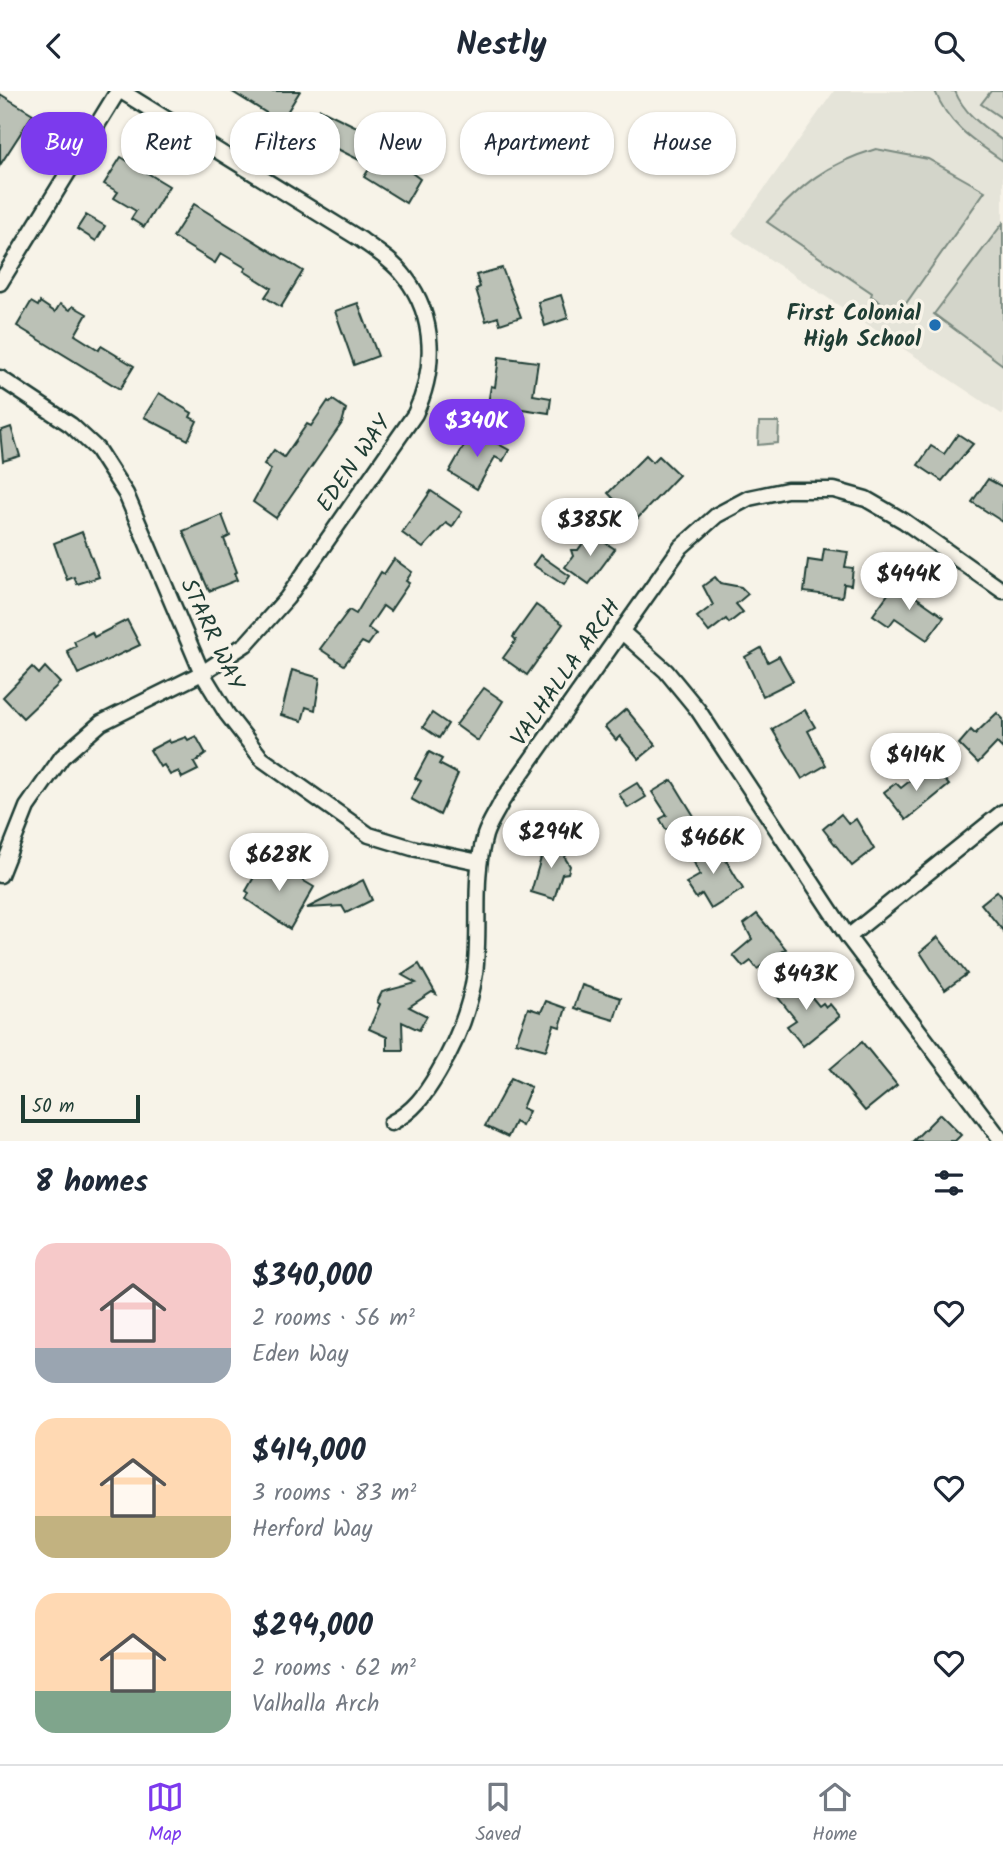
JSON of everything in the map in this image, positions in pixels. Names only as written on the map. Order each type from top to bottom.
[{"type":"street","points":[[0,283],[119,91]]},
{"type":"street","name":"EDEN WAY","points":[[0,875],[27,807],[62,757],[101,723],[202,673],[246,644],[273,616],[415,414],[429,376],[428,330],[416,293],[390,262],[360,239],[119,91]]},
{"type":"street","name":"STARR WAY","points":[[0,378],[71,425],[97,449],[126,493],[202,673],[227,714],[262,759],[369,835],[412,848],[479,862]]},
{"type":"street","name":"VALHALLA ARCH","points":[[391,1123],[409,1114],[425,1095],[449,1054],[469,1005],[475,972],[479,862],[486,832],[502,801],[681,547],[717,515],[750,498],[787,490],[834,490],[866,499],[904,521],[1003,591]]},
{"type":"street","points":[[621,631],[666,671],[698,710],[848,937],[1002,1141]]},
{"type":"street","points":[[848,937],[1003,812]]},
{"type":"shaded area","name":"First Colonial High School","points":[[834,91],[1003,91],[1003,415],[732,234]]},
{"type":"shaded area","points":[[935,91],[955,91],[969,113],[1003,141],[1003,161],[955,123],[940,103]]},
{"type":"shaded area","points":[[991,91],[1003,91],[1003,119],[981,104]]},
{"type":"shaded area","points":[[876,149],[928,159],[985,191],[900,312],[894,312],[871,296],[872,293],[767,222],[816,177],[843,161]]},
{"type":"shaded area","points":[[1003,223],[1003,365],[934,314]]},
{"type":"shaded area","points":[[759,422],[779,422],[778,443],[758,445]]},
{"type":"building","points":[[231,91],[300,91],[287,112],[265,112]]},
{"type":"building","points":[[0,94],[30,112],[21,112],[21,133],[0,165]]},
{"type":"building","points":[[340,119],[354,126],[354,157],[340,150]]},
{"type":"building","points":[[121,157],[121,175],[151,175],[169,186],[144,227],[131,219],[136,211],[114,198],[118,192],[104,184]]},
{"type":"building","points":[[415,175],[420,179],[406,203],[364,177]]},
{"type":"building","points":[[194,204],[303,271],[281,307],[265,297],[271,288],[244,271],[246,268],[221,253],[215,263],[173,237]]},
{"type":"building","points":[[86,215],[105,226],[96,241],[77,229]]},
{"type":"building","points":[[502,268],[521,317],[500,324],[498,317],[486,321],[476,289],[480,287],[476,275]]},
{"type":"building","points":[[561,295],[568,318],[545,326],[538,302]]},
{"type":"building","points":[[31,302],[38,306],[40,302],[55,312],[60,304],[70,310],[73,306],[87,314],[75,335],[99,350],[101,346],[134,366],[120,389],[17,326]]},
{"type":"building","points":[[358,303],[378,356],[354,365],[335,311]]},
{"type":"building","points":[[499,357],[538,362],[533,395],[551,398],[549,413],[488,404],[491,386],[495,387]]},
{"type":"building","points":[[159,393],[192,413],[190,417],[197,421],[188,440],[144,417]]},
{"type":"building","points":[[333,400],[346,409],[342,423],[276,518],[253,502],[271,469],[264,464],[274,450],[284,457],[307,424],[311,426],[328,401],[330,403]]},
{"type":"building","points":[[11,427],[20,456],[3,461],[0,431]]},
{"type":"building","points":[[473,430],[509,450],[503,461],[495,457],[477,489],[449,472]]},
{"type":"building","points":[[958,434],[973,444],[942,481],[918,465],[931,446],[944,454]]},
{"type":"building","points":[[646,455],[653,462],[659,456],[679,475],[635,521],[608,493]]},
{"type":"building","points":[[988,479],[1003,487],[1003,522],[972,502]]},
{"type":"building","points":[[431,491],[462,512],[452,527],[446,523],[423,548],[402,533]]},
{"type":"building","points":[[222,515],[230,536],[224,539],[237,572],[234,573],[237,580],[209,591],[183,531]]},
{"type":"building","points":[[82,532],[99,577],[77,584],[74,577],[67,580],[54,543]]},
{"type":"building","points":[[590,533],[615,549],[589,584],[565,567],[573,556],[571,550],[578,550]]},
{"type":"building","points":[[824,549],[848,552],[845,567],[853,568],[851,585],[844,584],[842,597],[804,592],[808,560],[822,562]]},
{"type":"building","points":[[540,555],[570,576],[564,585],[533,565]]},
{"type":"building","points":[[394,559],[412,572],[406,581],[409,583],[390,611],[383,606],[368,628],[376,634],[368,645],[362,642],[344,665],[320,649],[349,610],[356,614],[381,572],[384,574]]},
{"type":"building","points":[[715,577],[720,583],[741,587],[748,594],[736,604],[743,612],[729,623],[726,619],[709,632],[697,617],[713,605],[703,586]]},
{"type":"building","points":[[896,583],[944,617],[927,640],[895,618],[889,626],[873,615]]},
{"type":"building","points":[[536,605],[563,624],[527,675],[503,658],[516,640],[513,637]]},
{"type":"building","points":[[127,620],[140,645],[78,674],[67,651],[76,646],[74,641],[92,632],[94,637]]},
{"type":"building","points":[[761,648],[768,662],[779,656],[793,681],[763,696],[745,657]]},
{"type":"building","points":[[32,667],[39,674],[45,667],[60,683],[23,718],[3,697]]},
{"type":"building","points":[[292,670],[320,678],[315,710],[306,707],[302,721],[281,715]]},
{"type":"building","points":[[484,688],[503,701],[478,741],[456,725]]},
{"type":"building","points":[[626,709],[656,745],[639,759],[620,736],[616,740],[605,727]]},
{"type":"building","points":[[805,710],[815,727],[808,731],[826,765],[802,779],[772,729]]},
{"type":"building","points":[[432,713],[448,724],[439,738],[423,727]]},
{"type":"building","points":[[997,713],[1003,719],[1003,749],[997,743],[978,763],[959,744],[971,730],[975,734]]},
{"type":"building","points":[[196,736],[206,754],[194,763],[198,770],[182,778],[179,771],[170,775],[164,765],[160,767],[150,750],[169,740],[170,743]]},
{"type":"building","points":[[429,752],[442,759],[439,764],[458,774],[440,815],[411,799],[421,781],[415,778]]},
{"type":"building","points":[[935,768],[949,785],[906,820],[884,792],[896,783],[901,788],[911,780],[915,784]]},
{"type":"building","points":[[672,780],[697,821],[677,833],[673,826],[666,830],[660,819],[667,815],[652,792]]},
{"type":"building","points":[[637,783],[646,797],[628,808],[619,794]]},
{"type":"building","points":[[841,814],[849,824],[856,819],[874,849],[852,866],[823,829]]},
{"type":"building","points":[[714,840],[743,889],[711,909],[702,894],[696,898],[686,883],[700,875],[690,854]]},
{"type":"building","points":[[546,841],[568,847],[565,858],[570,866],[568,873],[562,874],[554,899],[531,892]]},
{"type":"building","points":[[265,858],[314,887],[290,929],[246,899],[249,893],[246,891]]},
{"type":"building","points":[[363,880],[372,900],[346,913],[342,906],[307,908]]},
{"type":"building","points":[[997,891],[1003,898],[1003,931],[981,904]]},
{"type":"building","points":[[757,914],[786,949],[757,969],[751,961],[743,967],[733,955],[752,939],[744,924]]},
{"type":"building","points":[[938,937],[967,974],[945,990],[920,952]]},
{"type":"building","points":[[419,964],[436,994],[432,992],[409,1007],[427,1016],[419,1030],[402,1022],[403,1050],[387,1050],[387,1037],[369,1029],[380,1004],[377,1002],[382,992],[416,983],[402,975]]},
{"type":"building","points":[[796,978],[819,1006],[823,1003],[826,1007],[830,1004],[840,1016],[803,1046],[787,1026],[796,1020],[776,995]]},
{"type":"building","points":[[582,985],[621,998],[614,1020],[574,1008]]},
{"type":"building","points":[[546,1001],[566,1008],[560,1027],[554,1025],[546,1050],[516,1042],[528,1008],[541,1012]]},
{"type":"building","points":[[862,1042],[897,1085],[865,1111],[830,1069]]},
{"type":"building","points":[[511,1078],[531,1087],[522,1108],[529,1111],[522,1126],[515,1122],[508,1137],[485,1126]]},
{"type":"building","points":[[940,1114],[961,1135],[955,1141],[913,1141]]},
{"type":"place","name":"First Colonial High School","points":[[935,325]]}]
